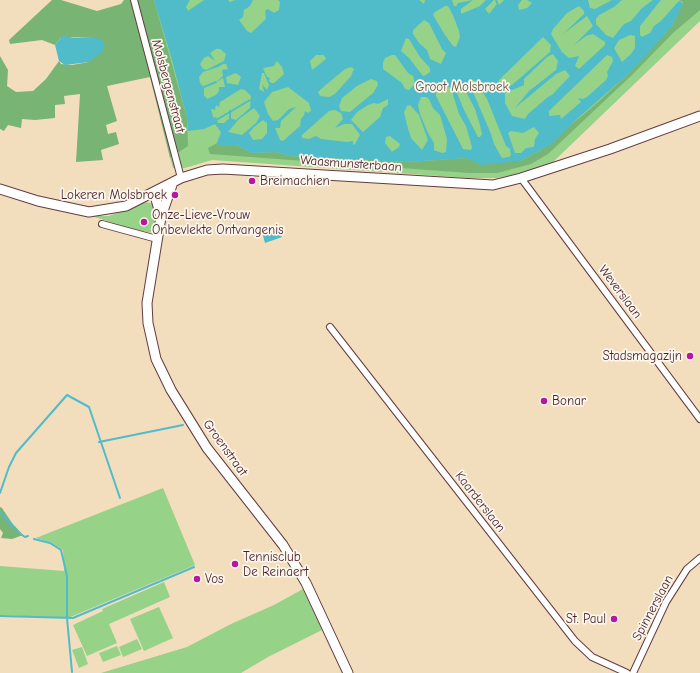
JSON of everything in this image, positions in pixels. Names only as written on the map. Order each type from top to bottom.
[{"type":"street","name":"Molsbergenstraat","points":[[134,0],[177,180]]},
{"type":"street","name":"Waasmunsterbaan","points":[[0,189],[38,201],[89,212],[126,206],[177,180],[207,170],[223,169],[493,185],[521,178],[700,116]]},
{"type":"street","name":"Weverslaan","points":[[521,178],[700,419]]},
{"type":"street","name":"Groenstraat","points":[[161,217],[177,180]]},
{"type":"street","name":"Groenstraat","points":[[154,192],[161,209],[161,217],[147,303],[148,323],[156,359],[171,390],[207,448],[283,544],[306,583],[348,673]]},
{"type":"street","points":[[102,224],[157,239]]},
{"type":"street","name":"Kaarderslaan","points":[[330,327],[575,641],[592,657],[627,673]]},
{"type":"street","name":"Spinnerslaan","points":[[633,673],[666,602],[687,569],[700,558]]},
{"type":"green space","points":[[52,0],[61,0],[97,11],[121,4],[124,0],[154,0],[187,118],[188,146],[170,158],[150,77],[107,86],[117,121],[106,125],[108,134],[116,132],[119,144],[101,150],[103,160],[76,162],[80,94],[64,96],[65,104],[55,105],[55,118],[35,120],[22,119],[21,128],[8,125],[4,131],[0,129],[0,56],[8,70],[7,86],[16,92],[33,91],[46,79],[59,61],[61,64],[72,65],[89,62],[93,38],[61,37],[55,45],[42,40],[10,44],[9,40]]},
{"type":"green space","name":"Groot Molsbroek","points":[[139,0],[700,0],[700,21],[552,163],[512,175],[497,178],[468,178],[212,160],[185,168],[173,168],[170,158],[179,153]]},
{"type":"green space","points":[[679,0],[700,0],[700,10],[674,32],[633,74],[548,154],[531,164],[497,173],[469,173],[210,154],[208,148],[217,143],[220,145],[236,145],[252,153],[276,152],[289,156],[408,162],[466,158],[473,160],[520,161],[541,150],[597,103],[626,76],[672,26],[683,2]]},
{"type":"green space","points":[[145,202],[155,204],[157,209],[154,233],[134,230],[92,216],[109,216]]},
{"type":"green space","points":[[163,488],[195,565],[68,618],[0,615],[0,566],[64,571],[63,550],[50,542],[36,538]]},
{"type":"green space","points":[[0,507],[23,535],[12,539],[1,538],[3,533],[0,529]]},
{"type":"green space","points":[[164,582],[170,597],[109,624],[117,643],[87,656],[73,625],[103,611],[102,609]]},
{"type":"green space","points":[[303,589],[322,630],[268,657],[241,673],[101,673],[187,647],[231,624],[274,605]]},
{"type":"green space","points":[[159,607],[173,638],[144,651],[130,619]]},
{"type":"green space","points":[[137,639],[142,649],[123,657],[119,647]]},
{"type":"green space","points":[[117,646],[121,655],[103,662],[99,653]]},
{"type":"green space","points":[[82,647],[88,664],[79,668],[72,650]]},
{"type":"water","name":"Groot Molsbroek","points":[[154,0],[190,0],[186,7],[188,11],[204,0],[228,0],[230,2],[235,0],[253,0],[250,6],[244,10],[243,17],[239,20],[247,31],[251,33],[266,19],[265,11],[268,9],[274,13],[279,10],[280,2],[278,0],[419,0],[424,4],[425,0],[452,0],[454,6],[456,6],[458,3],[473,0],[461,9],[461,14],[480,6],[486,0],[494,0],[485,9],[489,14],[496,5],[499,5],[504,0],[522,0],[518,5],[519,10],[527,8],[532,3],[527,0],[588,0],[590,8],[595,9],[612,0],[622,0],[614,7],[599,15],[596,19],[596,24],[606,35],[613,38],[624,24],[631,21],[642,8],[653,0],[661,0],[640,26],[640,35],[642,37],[650,33],[654,26],[661,21],[678,2],[680,1],[683,4],[672,26],[626,76],[578,118],[552,144],[520,161],[482,165],[466,158],[408,162],[289,156],[276,152],[252,153],[236,145],[219,145],[217,143],[221,132],[215,124],[204,129],[188,131],[187,118]],"holes":[[[445,6],[448,6],[459,31],[460,37],[456,47],[453,46],[433,15],[435,12]],[[579,6],[584,11],[584,14],[563,34],[587,16],[593,26],[574,45],[586,36],[593,34],[605,42],[605,45],[579,69],[575,66],[579,56],[569,58],[562,52],[551,34],[553,29],[567,13]],[[424,20],[429,23],[442,49],[446,53],[441,64],[430,59],[427,50],[419,43],[413,34],[413,30]],[[630,35],[635,36],[635,48],[622,62],[614,48],[619,40]],[[543,37],[551,45],[550,52],[512,85],[501,90],[499,88],[499,80]],[[406,38],[409,39],[420,57],[430,68],[430,72],[423,76],[409,58],[401,51]],[[216,49],[220,49],[226,54],[224,61],[206,70],[203,69],[200,64],[204,58],[208,56],[215,61],[210,53]],[[553,54],[558,61],[556,70],[529,91],[515,108],[556,74],[565,70],[570,76],[552,95],[528,114],[525,119],[512,116],[505,103],[505,93],[524,85],[524,79],[547,57]],[[316,55],[324,55],[326,59],[312,70],[310,61]],[[395,55],[408,73],[413,76],[415,84],[409,90],[405,89],[402,83],[383,69],[383,62],[385,58]],[[607,55],[612,57],[613,61],[607,72],[608,76],[606,80],[587,97],[583,99],[578,98],[581,102],[561,119],[560,115],[549,116],[549,111]],[[277,61],[282,67],[284,74],[274,83],[269,81],[270,78],[267,77],[263,68],[274,66]],[[226,64],[228,69],[222,70],[223,76],[216,82],[223,78],[225,87],[219,87],[219,91],[216,95],[207,99],[204,95],[204,87],[200,83],[199,77],[203,72]],[[351,67],[354,69],[351,76],[335,94],[329,97],[320,96],[318,92],[345,69]],[[236,73],[241,77],[238,85],[227,83],[226,77]],[[262,73],[264,73],[269,85],[267,90],[262,84],[264,92],[259,89]],[[371,79],[377,81],[378,85],[373,93],[350,112],[341,111],[339,106],[342,98],[357,86]],[[471,80],[476,81],[487,99],[506,146],[510,149],[511,155],[509,157],[502,158],[494,144],[470,85]],[[457,82],[463,86],[475,109],[482,134],[478,137],[464,110],[455,88]],[[442,84],[451,88],[459,114],[466,126],[472,147],[471,150],[463,149],[436,96],[436,86]],[[288,87],[309,103],[311,111],[308,113],[305,111],[301,119],[300,126],[283,141],[280,140],[275,128],[280,128],[281,121],[296,107],[289,109],[278,120],[273,121],[268,114],[264,102],[272,92]],[[241,89],[245,90],[251,96],[250,108],[236,120],[230,118],[224,123],[218,123],[217,118],[213,117],[211,109],[215,110],[216,105],[219,107],[220,102]],[[421,97],[426,97],[429,99],[433,108],[440,115],[447,139],[446,152],[442,153],[434,150],[434,143],[420,114],[418,105]],[[388,99],[388,105],[383,108],[380,117],[363,132],[351,120],[357,112],[368,105],[374,103],[378,104]],[[410,105],[419,115],[428,140],[422,150],[411,138],[404,112],[407,106]],[[254,108],[260,116],[256,123],[242,135],[228,132],[239,119]],[[335,110],[341,113],[343,119],[335,128],[344,124],[352,124],[360,135],[353,145],[353,141],[347,142],[321,139],[316,136],[309,139],[302,138],[302,135],[329,111]],[[263,120],[267,123],[267,133],[262,139],[253,140],[249,133]],[[534,127],[539,133],[535,139],[534,147],[526,148],[521,153],[515,153],[508,133],[511,131],[523,133]],[[390,136],[400,144],[399,147],[392,152],[385,143],[386,137]]]},
{"type":"water","points":[[65,36],[74,38],[97,38],[103,41],[104,47],[102,52],[89,62],[65,65],[59,61],[55,45],[61,37]]},
{"type":"water","points":[[278,226],[282,237],[265,243],[262,232]]},
{"type":"waterway","points":[[496,0],[498,5]]},
{"type":"waterway","points":[[204,87],[216,82]]},
{"type":"waterway","points":[[218,119],[250,100]]},
{"type":"waterway","points":[[230,111],[230,118]]},
{"type":"waterway","points":[[0,493],[9,467],[16,453],[67,395],[89,407],[120,498]]},
{"type":"waterway","points":[[99,442],[183,425]]},
{"type":"waterway","points":[[0,512],[19,533],[25,537],[28,536]]},
{"type":"waterway","points":[[34,539],[50,543],[61,550],[67,576],[67,618],[72,672]]},
{"type":"waterway","points":[[0,616],[73,618],[194,567]]},
{"type":"place","name":"Breimachien","points":[[252,181]]},
{"type":"place","name":"Lokeren Molsbroek","points":[[175,195]]},
{"type":"place","name":"Onze-Lieve-Vrouw Onbevlekte Ontvangenis","points":[[144,222]]},
{"type":"place","name":"Stadsmagazijn","points":[[690,356]]},
{"type":"place","name":"Bonar","points":[[544,401]]},
{"type":"place","name":"Tennisclub De Reinaert","points":[[235,564]]},
{"type":"place","name":"Vos","points":[[197,579]]},
{"type":"place","name":"St. Paul","points":[[614,619]]}]
